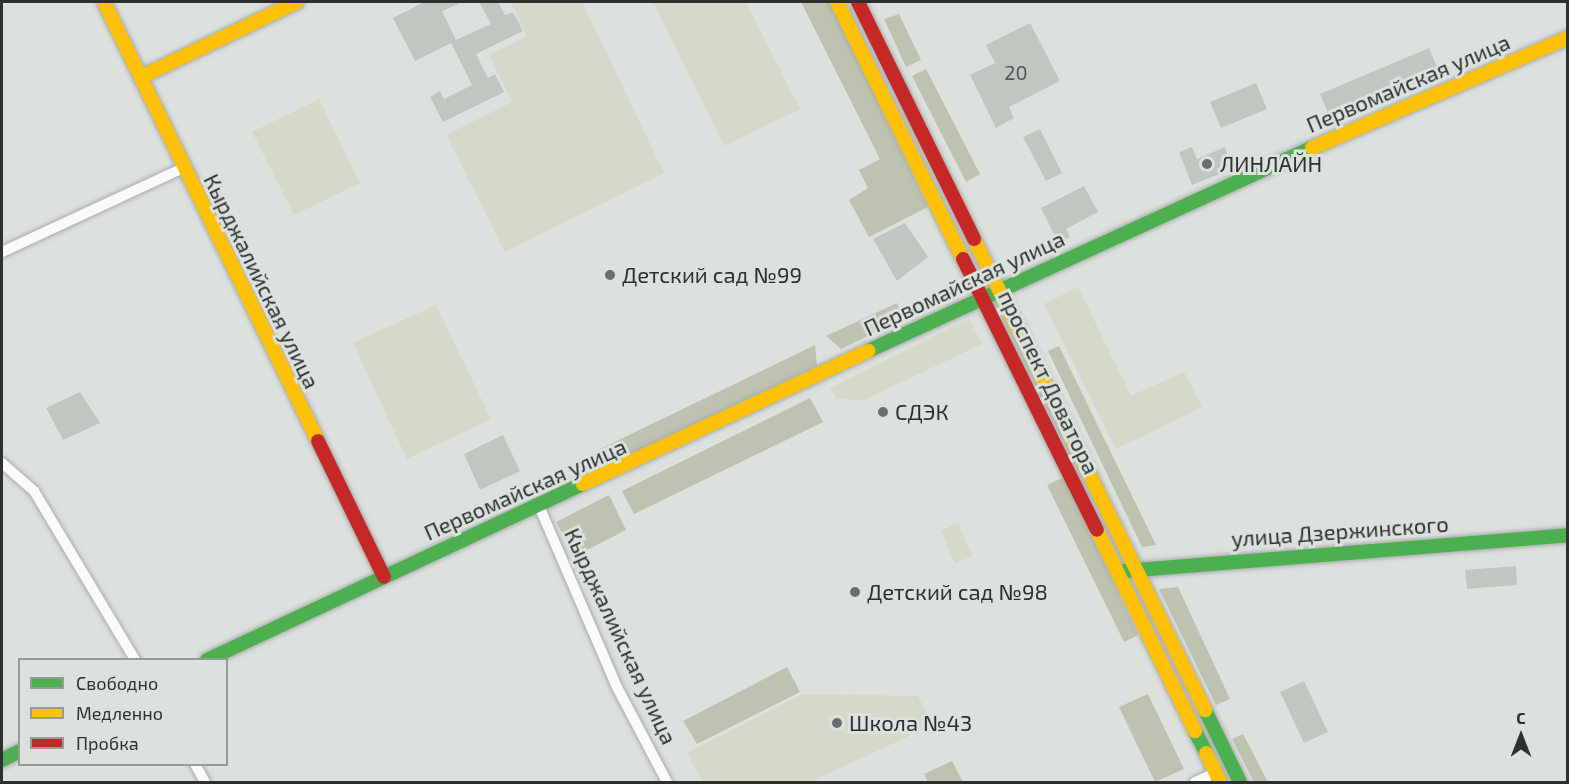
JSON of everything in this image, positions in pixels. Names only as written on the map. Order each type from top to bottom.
[{"type":"street","name":"Кырджалийская улица","points":[[104,2],[384,577]]},
{"type":"street","points":[[141,77],[297,2]]},
{"type":"street","name":"проспект Доватора","points":[[837,2],[985,297],[1217,778]]},
{"type":"street","name":"проспект Доватора","points":[[858,2],[1002,289],[1135,570],[1240,783]]},
{"type":"street","name":"Первомайская улица","points":[[211,658],[1202,195],[1568,38]]},
{"type":"street","points":[[2,252],[183,168]]},
{"type":"street","points":[[2,463],[34,490],[134,658]]},
{"type":"street","name":"Кырджалийская улица","points":[[539,506],[618,689],[667,783]]},
{"type":"street","name":"улица Дзержинского","points":[[1117,573],[1568,535]]},
{"type":"street","points":[[2,760],[18,752]]},
{"type":"street","points":[[196,766],[205,783]]},
{"type":"street","points":[[1196,783],[1217,778]]},
{"type":"green space","points":[[511,2],[582,2],[664,173],[505,252],[446,135],[512,102],[489,54],[527,37]]},
{"type":"green space","points":[[653,2],[746,2],[800,109],[724,146]]},
{"type":"green space","points":[[801,2],[830,2],[928,207],[869,237],[849,200],[868,188],[859,170],[880,159]]},
{"type":"green space","points":[[899,14],[921,60],[906,67],[884,19]]},
{"type":"green space","points":[[926,69],[980,174],[966,182],[912,76]]},
{"type":"green space","points":[[319,99],[360,183],[294,215],[252,132]]},
{"type":"green space","points":[[1078,287],[1131,396],[1184,372],[1202,407],[1116,449],[1044,304]]},
{"type":"green space","points":[[897,303],[904,318],[841,349],[826,336]]},
{"type":"green space","points":[[436,305],[491,419],[407,459],[353,343]]},
{"type":"green space","points":[[969,319],[982,344],[864,400],[836,399],[830,388]]},
{"type":"green space","points":[[815,345],[817,366],[617,461],[600,449]]},
{"type":"green space","points":[[1059,346],[1156,545],[1142,547],[1048,351]]},
{"type":"green space","points":[[810,398],[823,422],[634,514],[622,491]]},
{"type":"green space","points":[[1064,477],[1138,635],[1124,642],[1047,485]]},
{"type":"green space","points":[[609,495],[626,530],[575,556],[556,522]]},
{"type":"green space","points":[[958,523],[972,556],[955,564],[941,531]]},
{"type":"green space","points":[[1178,587],[1230,699],[1216,705],[1159,589]]},
{"type":"green space","points":[[787,667],[800,692],[697,744],[683,721]]},
{"type":"green space","name":"Школа №43","points":[[802,694],[918,696],[933,725],[810,782],[703,782],[687,753]]},
{"type":"green space","points":[[1148,694],[1184,769],[1155,782],[1119,707]]},
{"type":"green space","points":[[1243,734],[1268,782],[1254,782],[1232,739]]},
{"type":"green space","points":[[952,761],[963,782],[928,782],[924,774]]},
{"type":"building","points":[[424,2],[463,2],[442,11],[456,40],[491,24],[479,2],[498,2],[505,15],[513,12],[523,31],[476,54],[488,78],[495,74],[504,92],[443,122],[430,97],[440,91],[444,99],[472,85],[451,43],[415,61],[393,18]]},
{"type":"building","points":[[1030,23],[1060,81],[1009,107],[1014,118],[996,128],[970,75],[995,63],[986,45]]},
{"type":"building","points":[[1429,48],[1440,74],[1331,120],[1320,94]]},
{"type":"building","points":[[1256,83],[1267,109],[1221,128],[1210,102]]},
{"type":"building","points":[[1040,129],[1062,173],[1046,181],[1023,137]]},
{"type":"building","name":"ЛИНЛАЙН","points":[[1192,147],[1197,159],[1225,147],[1232,169],[1192,185],[1179,152]]},
{"type":"building","points":[[1084,186],[1098,212],[1066,229],[1070,237],[1058,242],[1041,208]]},
{"type":"building","points":[[905,223],[928,257],[897,281],[873,239]]},
{"type":"building","points":[[80,392],[100,423],[63,440],[46,408]]},
{"type":"building","points":[[503,435],[520,471],[480,490],[464,454]]},
{"type":"building","points":[[1516,566],[1517,585],[1467,589],[1465,570]]},
{"type":"building","points":[[1304,681],[1328,732],[1304,743],[1280,692]]},
{"type":"traffic: fast","points":[[868,351],[1312,148]]},
{"type":"traffic: fast","points":[[211,658],[583,484]]},
{"type":"traffic: fast","points":[[1125,571],[1568,535]]},
{"type":"traffic: fast","points":[[1205,710],[1240,782]]},
{"type":"traffic: fast","points":[[1195,731],[1206,753]]},
{"type":"traffic: fast","points":[[2,760],[18,752]]},
{"type":"traffic: slow","points":[[104,2],[318,441]]},
{"type":"traffic: slow","points":[[141,77],[297,2]]},
{"type":"traffic: slow","points":[[837,2],[963,259]]},
{"type":"traffic: slow","points":[[1312,148],[1568,38]]},
{"type":"traffic: slow","points":[[974,239],[1205,710]]},
{"type":"traffic: slow","points":[[583,484],[868,351]]},
{"type":"traffic: slow","points":[[1097,530],[1195,731]]},
{"type":"traffic: slow","points":[[1206,753],[1220,782]]},
{"type":"traffic: jam","points":[[858,2],[974,239]]},
{"type":"traffic: jam","points":[[963,259],[1097,530]]},
{"type":"traffic: jam","points":[[318,441],[384,577]]},
{"type":"place","name":"ЛИНЛАЙН","points":[[1207,164]]},
{"type":"place","name":"Детский сад №99","points":[[610,275]]},
{"type":"place","name":"СДЭК","points":[[883,412]]},
{"type":"place","name":"Детский сад №98","points":[[855,592]]},
{"type":"place","name":"Школа №43","points":[[837,723]]}]
